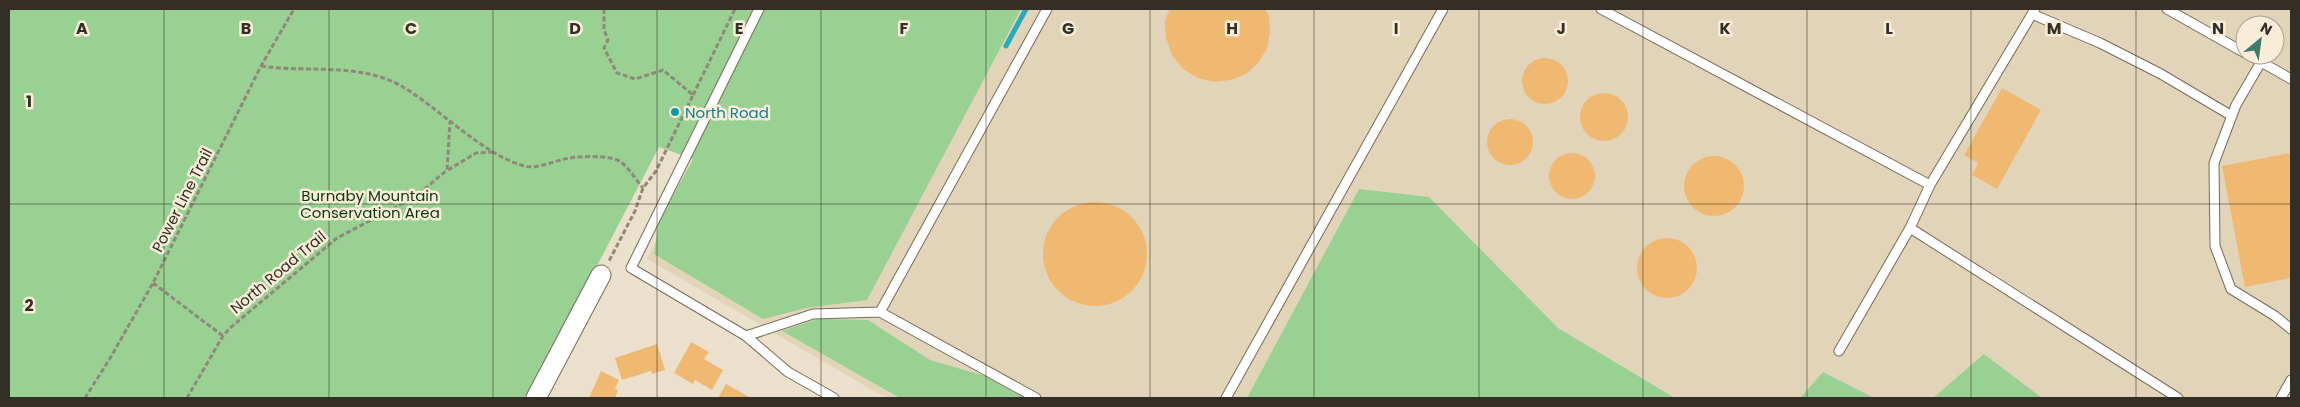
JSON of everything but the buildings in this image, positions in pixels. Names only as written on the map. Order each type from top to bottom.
[{"type":"street","points":[[536,398],[601,275]]},
{"type":"lane","points":[[759,9],[631,268],[746,336],[788,372],[834,398]]},
{"type":"lane","points":[[880,312],[1047,9]]},
{"type":"lane","points":[[1226,398],[1444,9]]},
{"type":"lane","points":[[1601,9],[1930,185]]},
{"type":"lane","points":[[2167,9],[2235,47]]},
{"type":"lane","points":[[1839,351],[1910,228],[1930,185],[2033,11],[2161,74],[2232,116]]},
{"type":"lane","points":[[2259,65],[2232,116],[2214,163],[2214,246],[2231,289],[2275,316],[2291,329]]},
{"type":"lane","points":[[2266,65],[2291,79]]},
{"type":"lane","points":[[1910,228],[2178,398]]},
{"type":"lane","points":[[746,336],[813,314],[880,312],[1036,398]]},
{"type":"lane","points":[[2281,398],[2291,380]]},
{"type":"path","name":"Power Line Trail","points":[[85,398],[153,283],[261,66],[294,9]]},
{"type":"path","points":[[604,9],[604,30],[608,40],[604,48],[618,73],[635,79],[663,70],[693,95]]},
{"type":"path","points":[[601,275],[635,211],[643,188],[656,171],[735,9]]},
{"type":"path","points":[[261,66],[376,75],[403,87],[494,152],[525,166],[541,166],[568,157],[606,158],[621,162],[643,188]]},
{"type":"path","points":[[447,170],[450,122]]},
{"type":"path","name":"North Road Trail","points":[[187,398],[223,336],[230,328],[336,238],[415,197],[447,170],[476,153],[494,152]]},
{"type":"path","points":[[153,283],[223,336]]},
{"type":"shaded area","points":[[770,9],[2291,9],[2291,398],[886,398],[647,259]]},
{"type":"green space","name":"Burnaby Mountain Conservation Area","points":[[9,9],[1021,9],[867,300],[806,308],[763,319],[654,254],[659,221],[693,159],[659,147],[528,398],[9,398]]},
{"type":"green space","points":[[1359,189],[1429,197],[1558,328],[1675,398],[1247,398]]},
{"type":"green space","points":[[818,319],[868,320],[930,360],[985,376],[1024,398],[900,398],[782,331]]},
{"type":"green space","points":[[1984,354],[2042,398],[1933,398]]},
{"type":"green space","points":[[1823,372],[1874,398],[1800,398]]},
{"type":"waterway","points":[[1006,46],[1026,9]]},
{"type":"place","name":"North Road","points":[[675,112]]}]
